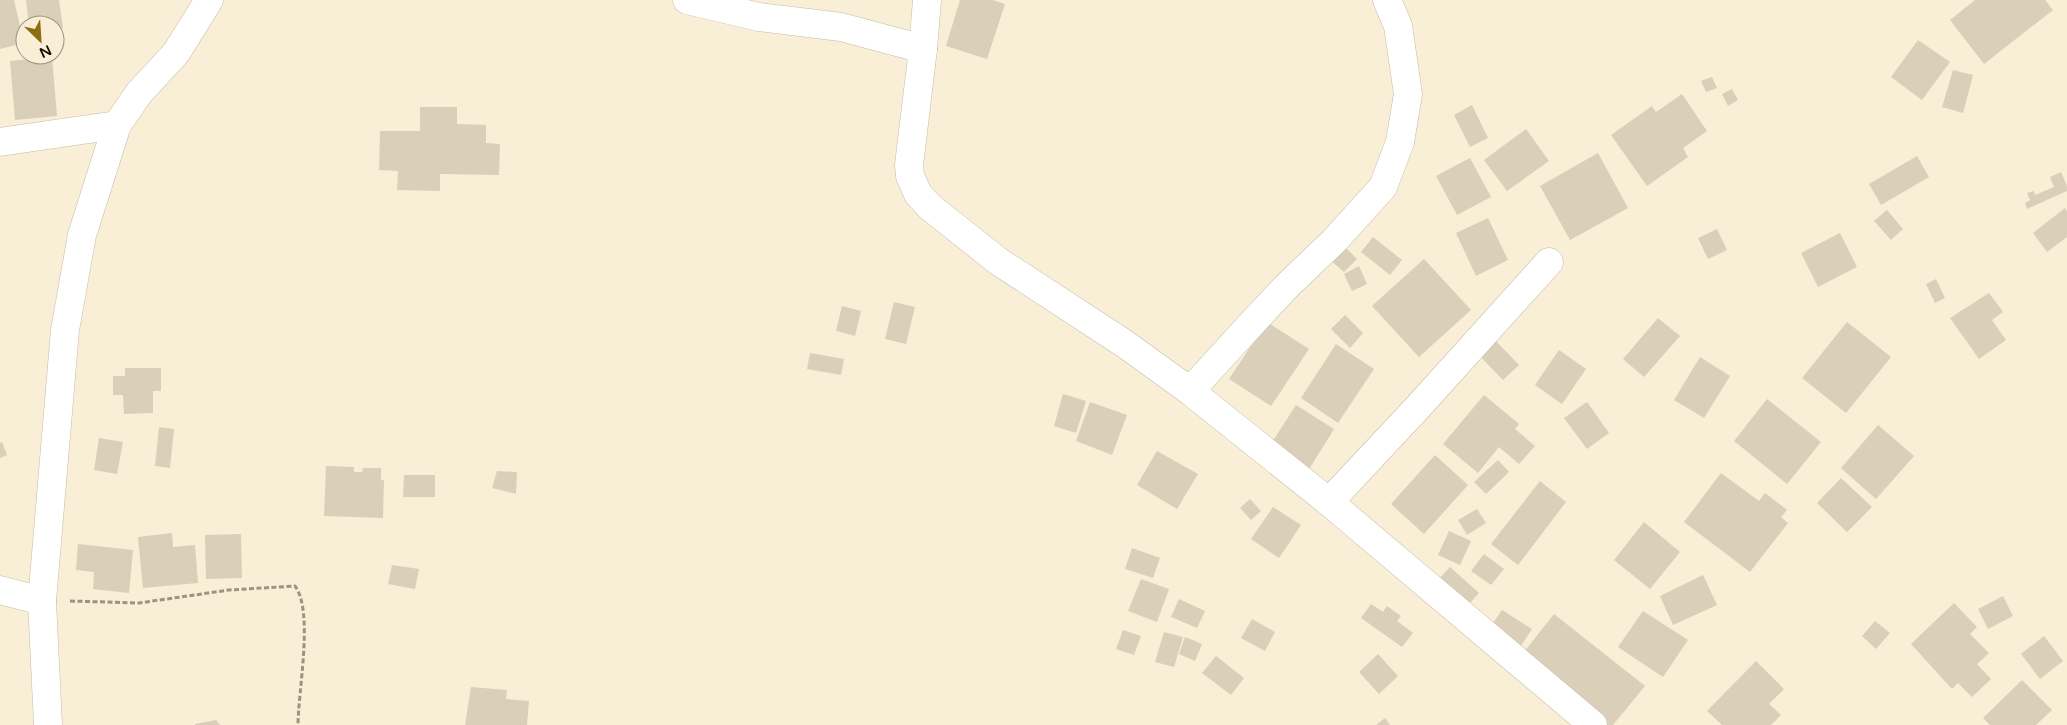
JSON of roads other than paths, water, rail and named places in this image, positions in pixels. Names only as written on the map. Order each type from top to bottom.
[{"type":"street","points":[[48,725],[42,601],[65,330],[82,235],[117,125],[139,93],[176,53],[209,0]]},
{"type":"street","points":[[687,0],[760,17],[841,27],[923,49]]},
{"type":"street","points":[[927,0],[909,165],[910,176],[918,194],[930,207],[998,261],[1125,344],[1190,391],[1329,502],[1593,725]]},
{"type":"street","points":[[1190,391],[1268,306],[1335,240],[1383,187],[1400,142],[1408,94],[1398,26],[1387,0]]},
{"type":"street","points":[[0,142],[117,125]]},
{"type":"street","points":[[1329,502],[1418,408],[1549,262]]},
{"type":"street","points":[[0,590],[42,601]]}]
